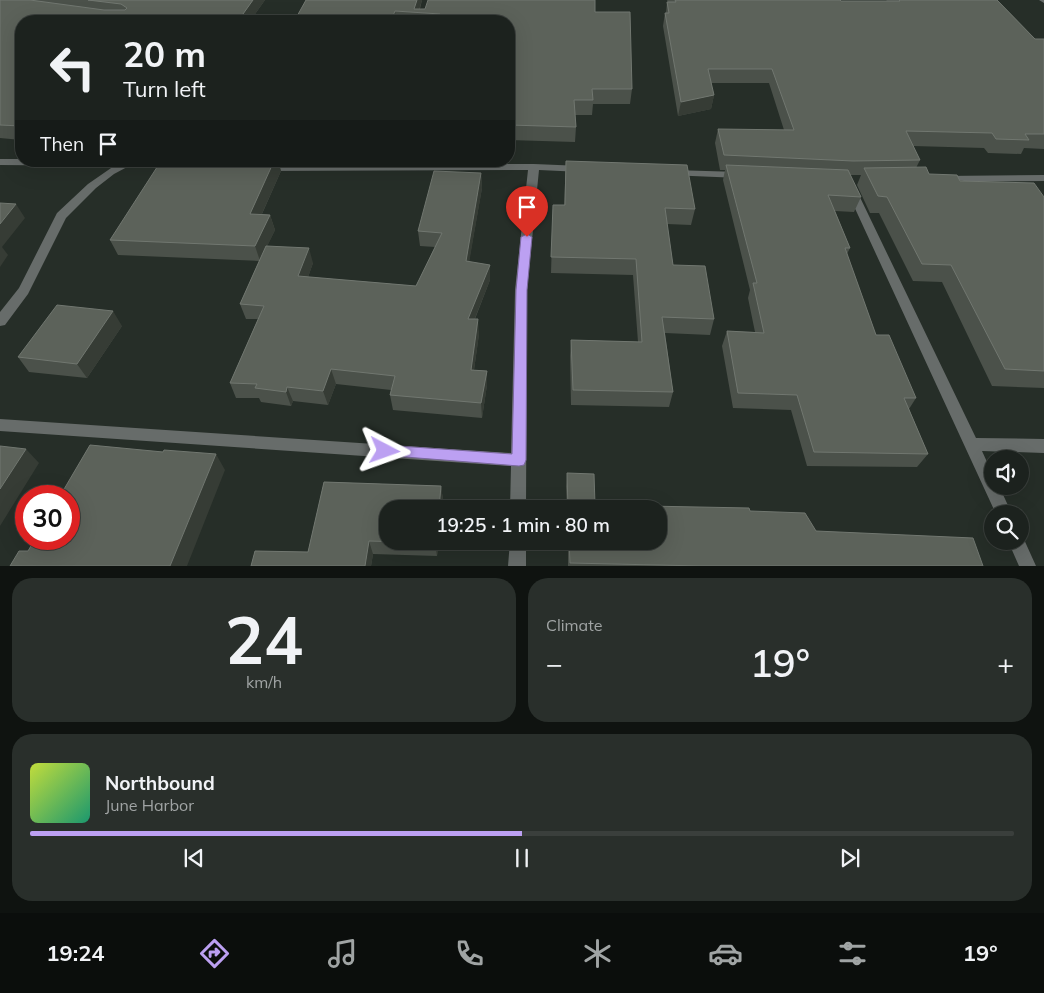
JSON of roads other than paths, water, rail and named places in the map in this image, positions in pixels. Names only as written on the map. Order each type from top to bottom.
[{"type":"street","points":[[0,162],[15,162]]},
{"type":"street","points":[[0,321],[24,291],[61,216],[110,172],[120,167]]},
{"type":"street","points":[[515,167],[593,169]]},
{"type":"street","points":[[518,500],[521,290],[534,167]]},
{"type":"street","points":[[661,172],[749,176]]},
{"type":"street","points":[[926,179],[1044,178]]},
{"type":"street","points":[[857,180],[847,180],[1000,505]]},
{"type":"street","points":[[0,425],[519,460]]},
{"type":"street","points":[[971,444],[1044,446]]},
{"type":"street","points":[[518,550],[518,566]]},
{"type":"street","points":[[1020,550],[1028,566]]}]
